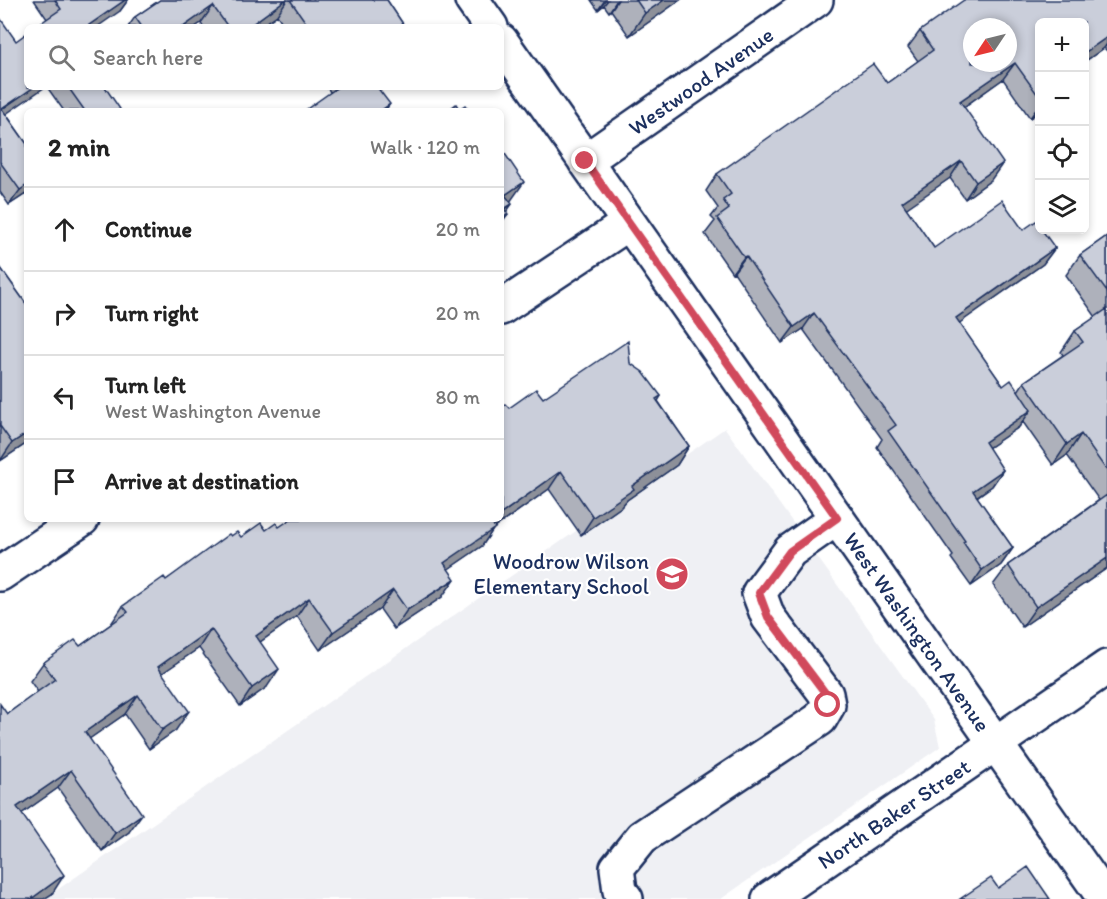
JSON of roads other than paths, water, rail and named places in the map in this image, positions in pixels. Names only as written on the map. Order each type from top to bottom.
[{"type":"street","points":[[472,0],[489,24]]},
{"type":"street","name":"Westwood Avenue","points":[[585,161],[816,0]]},
{"type":"street","name":"West Washington Avenue","points":[[504,45],[1105,899]]},
{"type":"street","points":[[504,306],[629,223]]},
{"type":"street","points":[[626,899],[620,891],[616,868],[642,837],[820,719],[828,705],[826,694],[768,617],[759,593],[790,551],[837,518]]},
{"type":"street","points":[[0,574],[78,522]]},
{"type":"street","name":"North Baker Street","points":[[769,899],[1107,668]]},
{"type":"place","name":"Woodrow Wilson Elementary School","points":[[672,574]]}]
